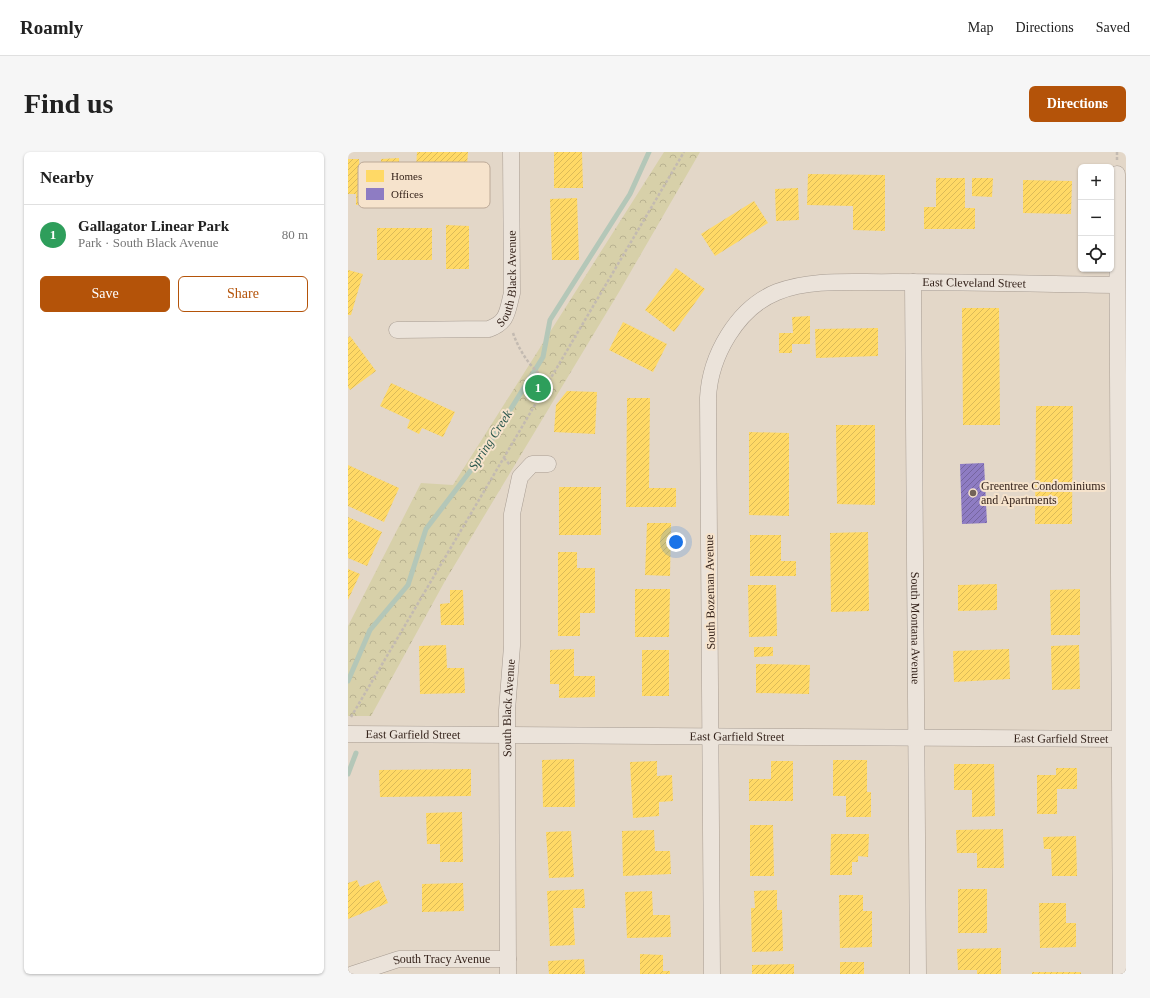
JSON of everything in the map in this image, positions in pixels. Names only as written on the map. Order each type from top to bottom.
[{"type":"street","name":"South Black Avenue","points":[[397,330],[489,329],[500,325],[507,315],[512,293],[511,152]]},
{"type":"street","points":[[1117,174],[1122,739],[1120,974]]},
{"type":"street","name":"East Cleveland Street","points":[[830,283],[913,282],[1117,285]]},
{"type":"street","name":"South Montana Avenue","points":[[913,282],[918,974]]},
{"type":"street","name":"South Bozeman Avenue","points":[[712,974],[712,735],[708,393],[718,356],[734,326],[760,301],[776,292],[798,285],[830,283]]},
{"type":"street","name":"South Black Avenue","points":[[508,967],[507,734],[512,646],[512,514],[520,477],[532,464],[548,464]]},
{"type":"street","name":"East Garfield Street","points":[[348,734],[917,736],[1122,739]]},
{"type":"street","name":"South Tracy Avenue","points":[[353,974],[398,959],[508,967]]},
{"type":"path","points":[[348,723],[684,152]]},
{"type":"path","points":[[517,345],[536,373],[549,381]]},
{"type":"green space","points":[[664,152],[700,152],[619,292],[445,581],[371,716],[348,716],[348,626],[421,483],[453,485]]},
{"type":"building: Homes","points":[[417,152],[468,152],[467,162],[416,162]]},
{"type":"building: Homes","points":[[554,152],[582,152],[583,188],[554,188]]},
{"type":"building: Homes","points":[[399,158],[399,162],[381,162],[381,159]]},
{"type":"building: Homes","points":[[348,159],[359,159],[358,205],[356,205],[356,194],[348,194]]},
{"type":"building: Homes","points":[[808,174],[885,175],[885,231],[853,230],[853,206],[807,205]]},
{"type":"building: Homes","points":[[936,178],[965,178],[965,208],[975,208],[975,229],[924,229],[924,207],[936,207]]},
{"type":"building: Homes","points":[[972,178],[993,178],[992,197],[972,196]]},
{"type":"building: Homes","points":[[1023,180],[1072,181],[1071,214],[1023,213]]},
{"type":"building: Homes","points":[[798,188],[799,220],[776,221],[775,189]]},
{"type":"building: Homes","points":[[577,198],[579,260],[552,260],[550,199]]},
{"type":"building: Homes","points":[[754,201],[768,223],[715,256],[701,234]]},
{"type":"building: Homes","points":[[446,225],[469,226],[469,269],[446,269]]},
{"type":"building: Homes","points":[[377,228],[432,228],[432,260],[377,260]]},
{"type":"building: Homes","points":[[676,268],[705,289],[674,332],[645,310]]},
{"type":"building: Homes","points":[[348,270],[363,274],[351,315],[348,315]]},
{"type":"building: Homes","points":[[962,308],[999,308],[1000,425],[963,425]]},
{"type":"building: Homes","points":[[810,316],[810,344],[792,344],[792,353],[779,353],[779,333],[793,333],[792,317]]},
{"type":"building: Homes","points":[[623,322],[667,344],[653,372],[609,350]]},
{"type":"building: Homes","points":[[878,328],[878,356],[816,358],[815,329]]},
{"type":"building: Homes","points":[[350,336],[376,371],[350,390],[348,387],[348,338]]},
{"type":"building: Homes","points":[[391,383],[455,412],[443,437],[422,428],[419,434],[407,428],[410,420],[380,406]]},
{"type":"building: Homes","points":[[567,391],[597,392],[595,434],[554,432],[556,405]]},
{"type":"building: Homes","points":[[627,398],[650,398],[649,488],[676,488],[676,507],[626,507]]},
{"type":"building: Homes","points":[[1036,406],[1073,406],[1072,524],[1035,524]]},
{"type":"building: Homes","points":[[836,425],[875,425],[875,505],[837,504]]},
{"type":"building: Homes","points":[[749,432],[789,433],[789,516],[749,515]]},
{"type":"building: Homes","points":[[348,465],[399,488],[384,522],[348,506]]},
{"type":"building: Homes","points":[[559,487],[601,487],[601,535],[559,535]]},
{"type":"building: Homes","points":[[348,517],[382,532],[367,566],[348,558]]},
{"type":"building: Homes","points":[[647,523],[671,523],[670,576],[645,575]]},
{"type":"building: Homes","points":[[868,532],[869,611],[831,612],[830,533]]},
{"type":"building: Homes","points":[[750,535],[781,535],[781,561],[796,561],[796,576],[750,576]]},
{"type":"building: Homes","points":[[558,552],[577,552],[577,568],[595,568],[595,613],[580,613],[580,636],[558,636]]},
{"type":"building: Homes","points":[[348,569],[360,574],[348,600]]},
{"type":"building: Homes","points":[[997,584],[997,610],[958,611],[958,585]]},
{"type":"building: Homes","points":[[748,585],[776,585],[777,636],[749,637]]},
{"type":"building: Homes","points":[[635,589],[670,589],[669,637],[635,637]]},
{"type":"building: Homes","points":[[1080,589],[1080,635],[1051,635],[1050,590]]},
{"type":"building: Homes","points":[[450,590],[463,590],[464,625],[441,625],[440,604],[450,603]]},
{"type":"building: Homes","points":[[446,645],[447,668],[464,668],[465,693],[420,694],[419,646]]},
{"type":"building: Homes","points":[[1079,645],[1080,689],[1052,690],[1051,646]]},
{"type":"building: Homes","points":[[754,647],[773,647],[773,656],[754,657]]},
{"type":"building: Homes","points":[[574,649],[574,676],[595,676],[595,697],[559,698],[559,684],[550,684],[550,650]]},
{"type":"building: Homes","points":[[1009,649],[1010,679],[954,682],[953,651]]},
{"type":"building: Homes","points":[[642,650],[669,650],[669,696],[642,696]]},
{"type":"building: Homes","points":[[756,664],[810,665],[809,694],[756,693]]},
{"type":"building: Homes","points":[[574,759],[575,807],[543,807],[542,760]]},
{"type":"building: Homes","points":[[833,760],[867,760],[867,792],[871,792],[871,817],[846,817],[846,796],[833,796]]},
{"type":"building: Homes","points":[[657,761],[657,776],[672,775],[673,801],[659,802],[659,816],[633,818],[630,762]]},
{"type":"building: Homes","points":[[771,761],[793,761],[793,801],[749,801],[749,779],[771,779]]},
{"type":"building: Homes","points":[[954,764],[994,764],[995,816],[972,817],[972,790],[954,790]]},
{"type":"building: Homes","points":[[1056,768],[1077,768],[1077,789],[1057,789],[1057,814],[1037,814],[1037,775],[1056,775]]},
{"type":"building: Homes","points":[[471,769],[471,796],[380,797],[379,770]]},
{"type":"building: Homes","points":[[462,812],[463,862],[440,862],[440,844],[427,844],[426,813]]},
{"type":"building: Homes","points":[[750,825],[773,825],[774,876],[750,876]]},
{"type":"building: Homes","points":[[1003,829],[1004,868],[977,868],[977,853],[957,853],[956,830]]},
{"type":"building: Homes","points":[[654,830],[655,851],[670,851],[671,874],[623,876],[622,831]]},
{"type":"building: Homes","points":[[571,831],[574,877],[549,878],[546,832]]},
{"type":"building: Homes","points":[[831,834],[869,834],[868,857],[858,856],[858,862],[852,862],[852,875],[830,875]]},
{"type":"building: Homes","points":[[1076,836],[1077,876],[1052,876],[1051,849],[1044,849],[1043,837]]},
{"type":"building: Homes","points":[[357,880],[360,887],[379,880],[388,903],[348,919],[348,883]]},
{"type":"building: Homes","points":[[463,883],[464,911],[422,912],[422,884]]},
{"type":"building: Homes","points":[[584,889],[585,908],[573,908],[575,945],[550,946],[547,891]]},
{"type":"building: Homes","points":[[958,889],[987,889],[987,933],[958,933]]},
{"type":"building: Homes","points":[[777,890],[777,910],[782,910],[783,951],[752,952],[751,908],[755,908],[754,891]]},
{"type":"building: Homes","points":[[652,891],[653,915],[670,915],[671,937],[627,938],[625,892]]},
{"type":"building: Homes","points":[[839,895],[863,895],[863,911],[872,911],[872,947],[840,948]]},
{"type":"building: Homes","points":[[1039,903],[1066,903],[1066,923],[1076,923],[1076,947],[1040,948]]},
{"type":"building: Homes","points":[[1001,948],[1001,974],[977,974],[977,970],[958,970],[957,949]]},
{"type":"building: Homes","points":[[640,954],[663,955],[663,971],[670,971],[670,974],[640,974]]},
{"type":"building: Homes","points":[[584,959],[585,974],[549,974],[548,961]]},
{"type":"building: Homes","points":[[840,962],[864,962],[864,974],[840,974]]},
{"type":"building: Homes","points":[[794,964],[794,974],[752,974],[752,965]]},
{"type":"building: Homes","points":[[1032,972],[1081,972],[1081,974],[1032,974]]},
{"type":"building: Offices","name":"Greentree Condominiums and Apartments","points":[[984,463],[987,523],[962,524],[960,464]]},
{"type":"waterway","name":"Spring Creek","points":[[348,681],[370,630],[408,585],[426,529],[481,457],[543,357],[550,320],[630,194],[649,152]]},
{"type":"waterway","name":"Spring Creek","points":[[348,774],[356,753]]},
{"type":"place","name":"Gallagator Linear Park","points":[[538,388]]},
{"type":"place","name":"Greentree Condominiums and Apartments","points":[[973,493]]}]
